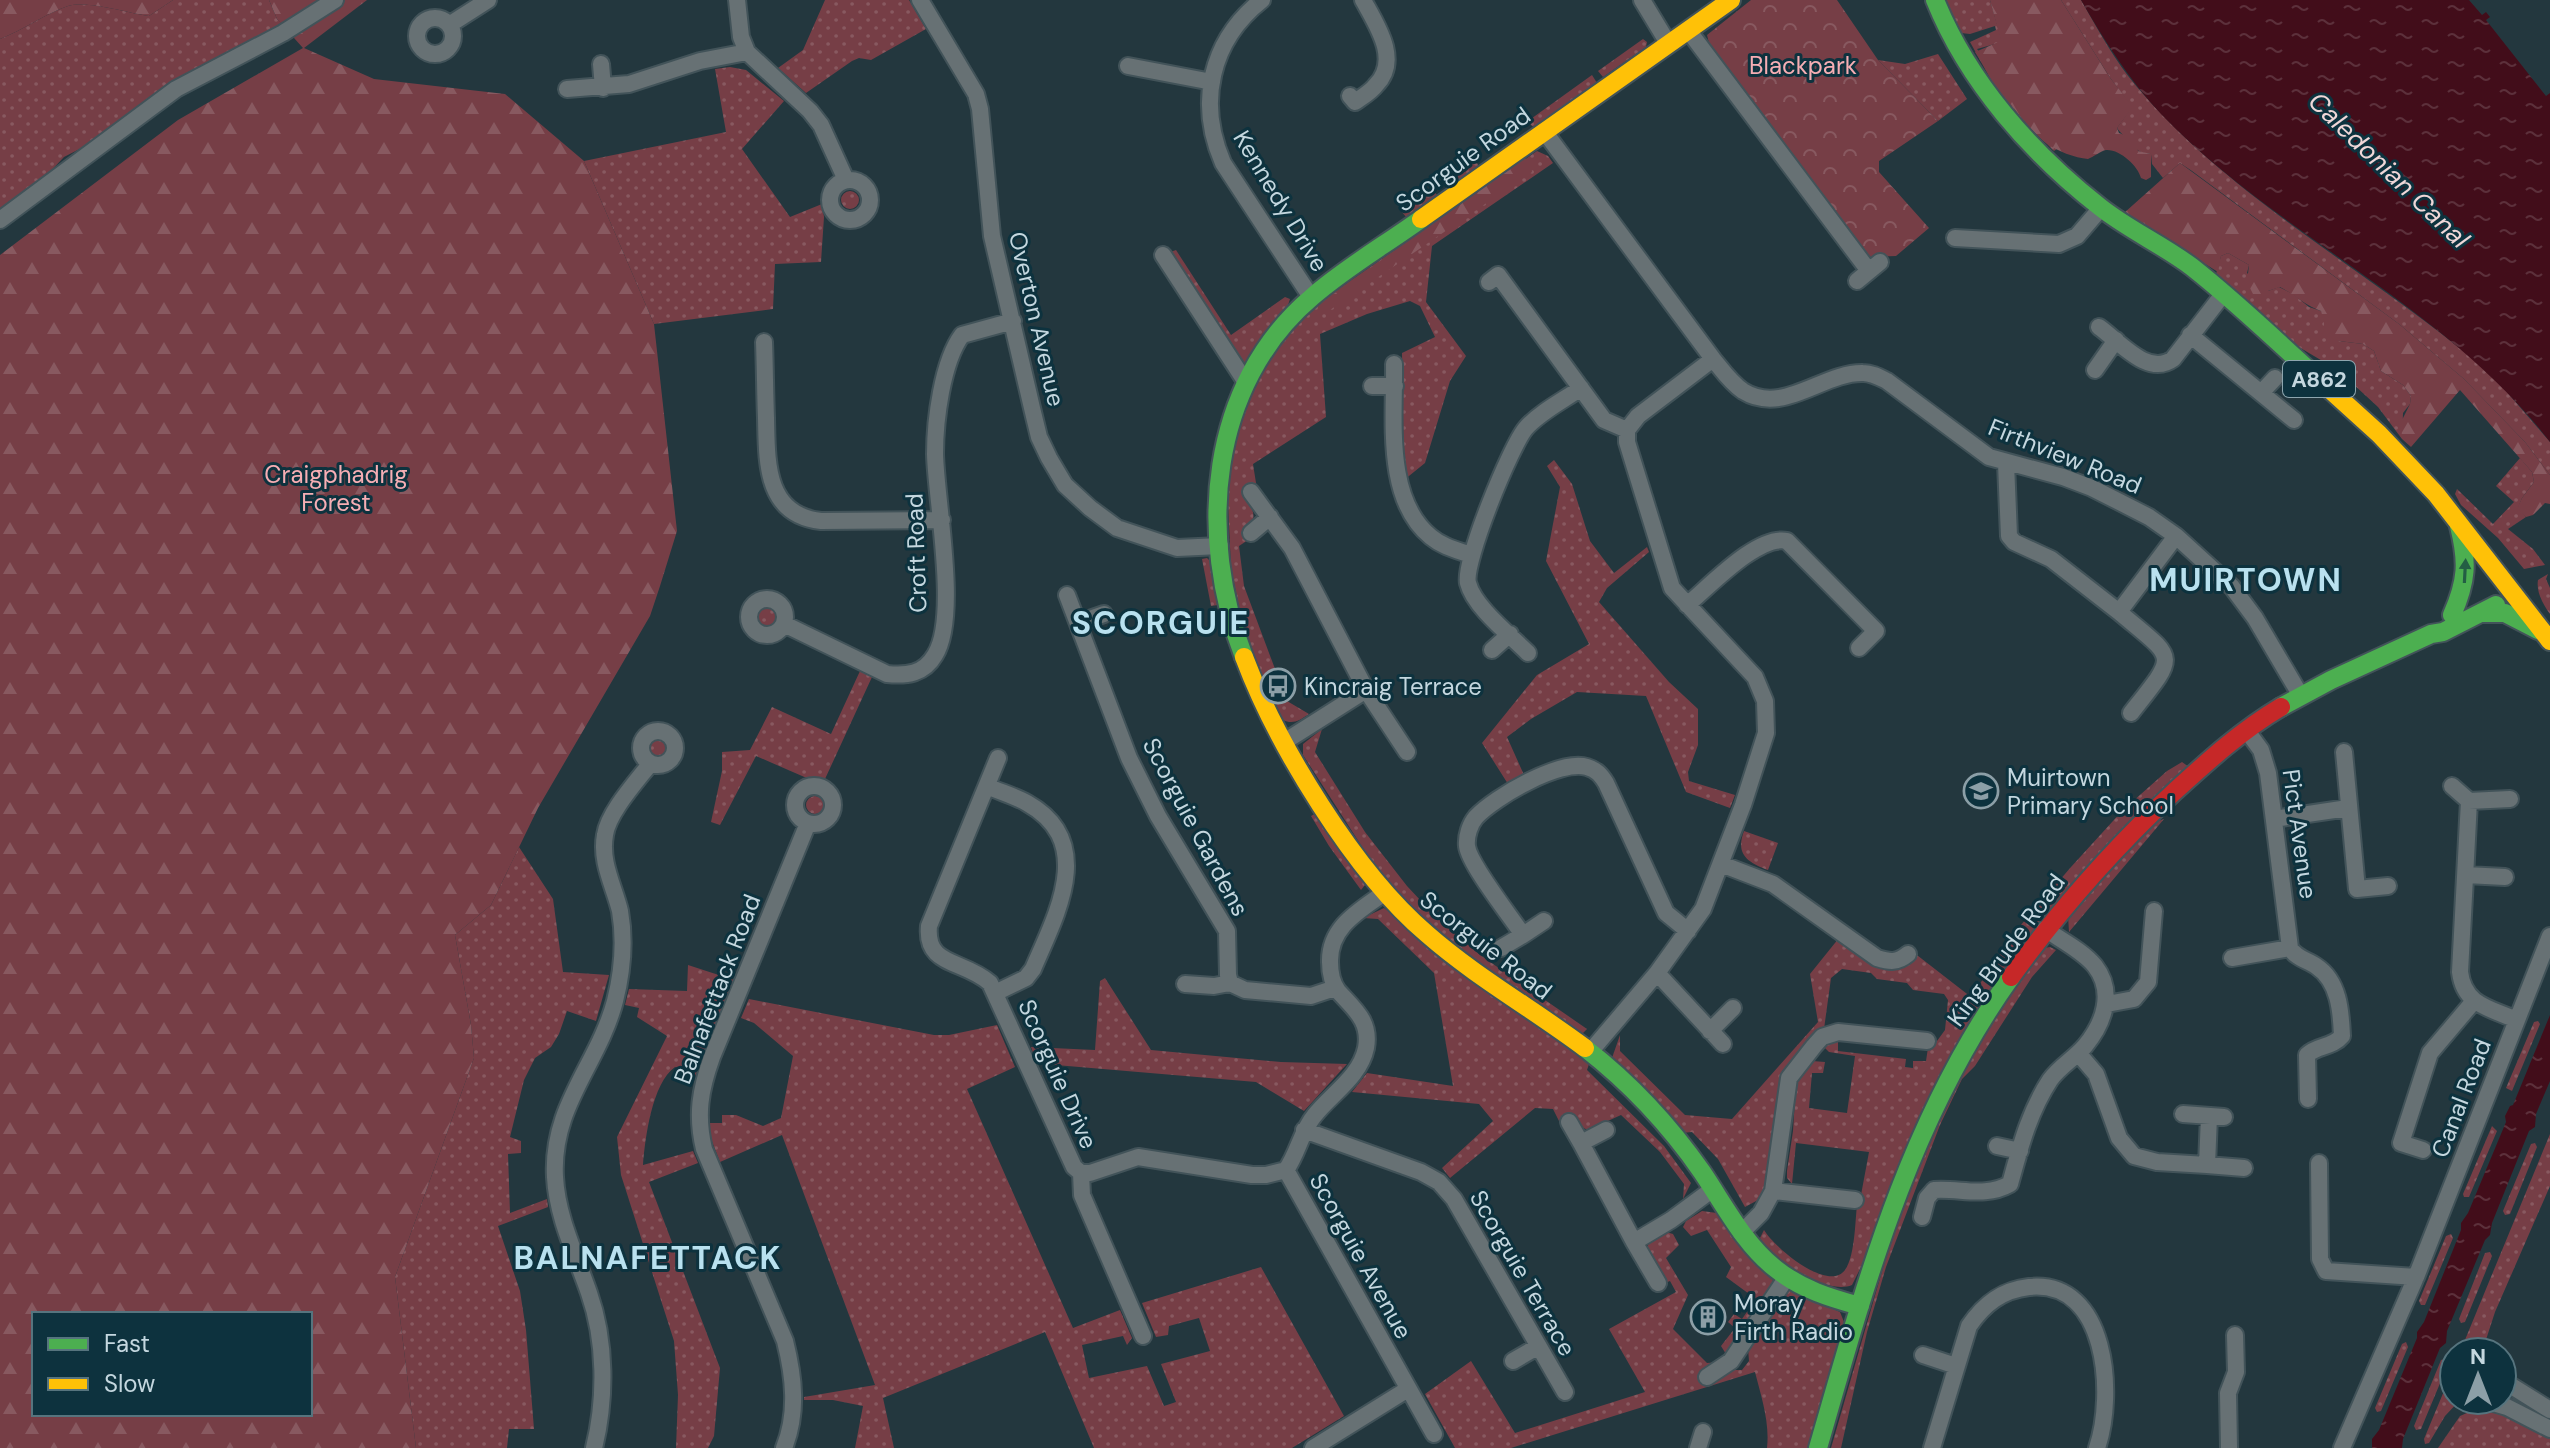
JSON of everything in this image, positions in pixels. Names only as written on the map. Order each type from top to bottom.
[{"type":"street","points":[[0,220],[176,89],[283,33],[335,0]]},
{"type":"street","points":[[449,25],[488,0]]},
{"type":"street","points":[[737,0],[741,37],[747,52],[816,118],[846,180]]},
{"type":"street","name":"Overton Avenue","points":[[920,0],[978,102],[992,236],[1039,437],[1065,485],[1117,528],[1177,548],[1220,546]]},
{"type":"street","name":"Kennedy Drive","points":[[1262,0],[1228,37],[1217,61],[1209,119],[1223,163],[1311,297]]},
{"type":"street","points":[[1350,96],[1355,102],[1377,85],[1386,60],[1382,36],[1363,0]]},
{"type":"street","points":[[1642,0],[1668,43]]},
{"type":"street","name":"Scorguie Road","points":[[1731,0],[1311,297],[1276,334],[1245,381],[1233,414],[1219,474],[1220,546],[1228,607],[1255,684],[1284,742],[1319,799],[1384,893],[1424,932],[1469,968],[1590,1052],[1662,1122],[1713,1189],[1741,1233],[1763,1258],[1787,1277],[1811,1290],[1860,1306]]},
{"type":"street","name":"A862","points":[[1935,0],[1961,55],[2004,114],[2043,156],[2101,208],[2189,265],[2224,293],[2379,434],[2436,494],[2547,637]]},
{"type":"street","points":[[1688,30],[1869,271]]},
{"type":"street","points":[[567,89],[629,84],[700,61],[747,52]]},
{"type":"street","points":[[601,64],[603,88]]},
{"type":"street","points":[[1128,67],[1212,82]]},
{"type":"street","name":"Firthview Road","points":[[1544,131],[1713,359],[1744,392],[1762,398],[1786,397],[1848,375],[1873,374],[1887,381],[1982,452],[2006,463],[2063,477],[2092,488],[2149,517],[2176,536],[2232,587],[2262,629],[2301,696]]},
{"type":"street","points":[[1955,238],[2059,244],[2077,236],[2101,208]]},
{"type":"street","points":[[1163,255],[1245,381]]},
{"type":"street","points":[[1489,282],[1498,275],[1604,420],[1627,430]]},
{"type":"street","points":[[2099,327],[2147,363],[2165,365],[2224,293]]},
{"type":"street","name":"Croft Road","points":[[784,624],[887,674],[904,676],[919,672],[929,664],[941,642],[945,588],[935,458],[939,403],[953,351],[962,335],[1013,321]]},
{"type":"street","points":[[2190,335],[2294,420]]},
{"type":"street","points":[[2095,370],[2116,340]]},
{"type":"street","points":[[764,342],[770,474],[781,500],[792,512],[804,519],[821,521],[942,520]]},
{"type":"street","points":[[1590,1052],[1657,973],[1703,909],[1766,733],[1765,701],[1755,677],[1672,588],[1666,576],[1629,454],[1627,430],[1638,416],[1713,359]]},
{"type":"street","points":[[1394,364],[1398,483],[1404,499],[1413,516],[1433,539],[1471,555]]},
{"type":"street","points":[[2261,393],[2275,378]]},
{"type":"street","points":[[1372,386],[1395,386]]},
{"type":"street","points":[[1528,653],[1482,606],[1470,588],[1467,570],[1519,438],[1532,422],[1581,388]]},
{"type":"street","points":[[2006,463],[2009,536],[2014,542],[2051,559],[2119,612],[2165,654],[2164,671],[2131,713]]},
{"type":"street","points":[[1251,492],[1292,548],[1366,690],[1407,752]]},
{"type":"street","points":[[1251,533],[1270,517]]},
{"type":"street","points":[[2452,615],[2464,590],[2468,571],[2459,525]]},
{"type":"street","points":[[2119,612],[2176,536]]},
{"type":"street","points":[[1687,605],[1758,546],[1780,539],[1800,553],[1876,631],[1859,648]]},
{"type":"street","name":"King Brude Road","points":[[1818,1448],[1896,1194],[1934,1106],[1986,1013],[2045,929],[2136,827],[2202,766],[2247,731],[2301,696],[2431,634],[2443,632],[2483,613],[2510,589]]},
{"type":"street","name":"King Brude Road","points":[[2431,634],[2437,624],[2452,615],[2510,589]]},
{"type":"street","name":"Scorguie Gardens","points":[[1067,595],[1129,758],[1158,816],[1227,931],[1230,983]]},
{"type":"street","points":[[2483,613],[2505,613],[2547,637]]},
{"type":"street","points":[[1078,623],[1104,614]]},
{"type":"street","points":[[1492,650],[1510,634]]},
{"type":"street","points":[[1284,742],[1366,690]]},
{"type":"street","name":"Pict Avenue","points":[[2247,731],[2265,760],[2290,948]]},
{"type":"street","points":[[2344,752],[2357,889],[2388,886]]},
{"type":"street","name":"Scorguie Drive","points":[[998,758],[929,926],[928,939],[931,950],[940,957],[972,969],[990,983],[1074,1167],[1081,1173],[1100,1171],[1138,1157],[1252,1175],[1286,1170]]},
{"type":"street","points":[[594,1448],[601,1409],[597,1318],[557,1199],[555,1151],[559,1126],[568,1102],[615,1002],[620,974],[622,925],[604,853],[605,832],[611,818],[650,764]]},
{"type":"street","points":[[1523,935],[1473,862],[1467,848],[1468,831],[1474,819],[1487,807],[1523,784],[1578,766],[1589,767],[1599,773],[1606,783],[1666,913],[1688,931]]},
{"type":"street","name":"Scorguie Drive","points":[[987,786],[1027,802],[1042,813],[1062,842],[1068,876],[1033,969],[1026,978],[995,993]]},
{"type":"street","points":[[2452,786],[2469,801],[2510,799]]},
{"type":"street","points":[[2469,801],[2461,985],[2474,1001],[2517,1020]]},
{"type":"street","points":[[2274,819],[2348,808]]},
{"type":"street","name":"Balnafettack Road","points":[[784,1448],[792,1416],[792,1368],[785,1341],[704,1149],[699,1127],[699,1102],[707,1070],[808,823]]},
{"type":"street","points":[[1721,864],[1773,884],[1877,958],[1900,961],[1908,954]]},
{"type":"street","points":[[2466,875],[2505,877]]},
{"type":"street","points":[[1185,984],[1214,986],[1230,983],[1245,990],[1311,996],[1335,988],[1330,971],[1330,950],[1336,935],[1346,921],[1384,893]]},
{"type":"street","points":[[2107,1004],[2134,999],[2148,982],[2159,951],[2154,911]]},
{"type":"street","points":[[1501,948],[1544,921]]},
{"type":"street","points":[[1922,1217],[1927,1198],[1934,1190],[1977,1193],[2002,1189],[2010,1184],[2030,1117],[2048,1083],[2092,1036],[2107,1004],[2106,992],[2095,966],[2045,929]]},
{"type":"street","name":"Canal Road","points":[[2342,1448],[2416,1277],[2550,936]]},
{"type":"street","points":[[2232,958],[2290,948],[2294,955],[2319,968],[2331,980],[2341,1013],[2342,1036],[2331,1046],[2314,1049],[2307,1055],[2308,1099]]},
{"type":"street","points":[[1657,973],[1723,1044]]},
{"type":"street","name":"Scorguie Avenue","points":[[1335,988],[1363,1019],[1366,1047],[1361,1063],[1304,1130],[1286,1170],[1434,1434]]},
{"type":"street","points":[[2423,1150],[2401,1143],[2426,1063],[2436,1046],[2474,1001]]},
{"type":"street","points":[[1710,1031],[1733,1008]]},
{"type":"street","points":[[1741,1233],[1761,1213],[1773,1191],[1789,1078],[1822,1037],[1838,1032],[1927,1041]]},
{"type":"street","points":[[2078,1053],[2096,1074],[2119,1138],[2134,1156],[2157,1162],[2244,1168]]},
{"type":"street","points":[[2183,1114],[2216,1116],[2207,1165]]},
{"type":"street","points":[[1569,1122],[1658,1283]]},
{"type":"street","name":"Scorguie Terrace","points":[[1304,1130],[1421,1172],[1439,1182],[1454,1199],[1565,1392]]},
{"type":"street","points":[[1581,1143],[1606,1130]]},
{"type":"street","points":[[1997,1146],[2020,1151]]},
{"type":"street","points":[[2319,1163],[2320,1259],[2326,1271],[2416,1277]]},
{"type":"street","name":"Scorguie Drive","points":[[1081,1173],[1082,1195],[1143,1336]]},
{"type":"street","points":[[1634,1242],[1713,1189]]},
{"type":"street","points":[[1773,1191],[1855,1200]]},
{"type":"street","points":[[1707,1377],[1731,1361],[1787,1277]]},
{"type":"street","points":[[1932,1448],[1969,1326],[1996,1297],[2038,1286],[2059,1290],[2074,1299],[2086,1313],[2097,1339],[2107,1400],[2097,1448]]},
{"type":"street","points":[[2229,1448],[2228,1393],[2236,1372],[2235,1335]]},
{"type":"street","points":[[1513,1361],[1537,1347]]},
{"type":"street","points":[[1923,1355],[1956,1366]]},
{"type":"street","points":[[1313,1448],[1408,1389]]},
{"type":"street","points":[[2518,1390],[2550,1410]]},
{"type":"street","points":[[2518,1413],[2550,1429]]},
{"type":"green space","points":[[0,0],[173,0],[149,16],[97,6],[68,6],[0,39]]},
{"type":"green space","points":[[173,0],[269,0],[277,19],[284,26],[64,157],[0,214],[0,39],[68,6],[97,6],[149,16]]},
{"type":"green space","name":"Craigphadrig Forest","points":[[269,0],[367,0],[304,48],[374,79],[505,94],[584,161],[654,324],[677,531],[650,616],[538,808],[491,905],[455,935],[474,1058],[395,1277],[416,1448],[0,1448],[0,255],[178,120],[303,48],[277,19]]},
{"type":"green space","points":[[825,0],[909,0],[926,29],[871,60],[859,58],[852,61],[806,93],[778,68],[803,50]]},
{"type":"green space","name":"Blackpark","points":[[1751,0],[1837,0],[1878,60],[1938,121],[1879,161],[1879,172],[1929,228],[1896,256],[1867,257],[1710,47],[1707,35]]},
{"type":"green space","points":[[1946,0],[1990,0],[2002,42],[1977,49],[2047,143],[2058,148],[2054,151],[2001,98],[1970,42],[1996,30],[1995,26],[1970,34],[1961,33]]},
{"type":"green space","points":[[1990,0],[2061,0],[2111,79],[2133,107],[2117,128],[2119,133],[2135,139],[2138,151],[2151,154],[2151,177],[2146,180],[2141,178],[2128,159],[2111,150],[2088,159],[2061,151],[2046,143],[2028,125],[1975,52],[2001,41]]},
{"type":"green space","points":[[2061,0],[2081,0],[2114,56],[2137,87],[2174,127],[2214,163],[2256,198],[2432,327],[2474,360],[2506,391],[2550,442],[2550,475],[2525,442],[2464,379],[2399,324],[2180,163],[2163,178],[2152,164],[2151,154],[2139,151],[2117,128],[2132,107]]},
{"type":"green space","points":[[1643,39],[1647,42],[1646,47],[1603,77],[1598,71]]},
{"type":"green space","points":[[1938,54],[1967,99],[1938,121],[1878,60],[1905,64]]},
{"type":"green space","points":[[730,67],[746,70],[784,101],[742,149],[790,217],[822,204],[821,262],[775,264],[773,309],[654,324],[584,161],[726,132],[715,69]]},
{"type":"green space","points":[[1592,75],[1597,83],[1534,127],[1528,121]]},
{"type":"green space","points":[[1537,151],[1548,156],[1553,163],[1432,246],[1426,302],[1466,356],[1450,381],[1425,463],[1404,480],[1402,353],[1435,337],[1420,306],[1410,301],[1367,314],[1320,334],[1326,417],[1253,464],[1256,483],[1243,493],[1253,515],[1251,538],[1239,546],[1244,586],[1287,701],[1309,714],[1293,722],[1283,720],[1245,637],[1231,568],[1227,482],[1235,439],[1248,398],[1272,354],[1314,306]]},
{"type":"green space","points":[[1525,158],[1532,172],[1326,310],[1321,303]]},
{"type":"green space","points":[[1475,159],[1479,167],[1450,187],[1445,180]]},
{"type":"green space","points":[[2180,163],[2399,324],[2464,379],[2525,442],[2550,475],[2550,504],[2545,503],[2533,515],[2526,517],[2517,509],[2534,482],[2532,472],[2460,390],[2411,447],[2402,439],[2401,422],[2411,396],[2403,385],[2381,371],[2374,351],[2363,344],[2339,341],[2324,332],[2321,311],[2280,287],[2268,291],[2261,298],[2254,296],[2247,282],[2249,265],[2228,253],[2221,256],[2218,272],[2124,213]]},
{"type":"green space","points":[[1432,189],[1437,195],[1407,218],[1401,211]]},
{"type":"green space","points":[[850,191],[859,200],[850,209],[841,200]]},
{"type":"green space","points":[[1176,250],[1231,335],[1285,297],[1290,299],[1245,364],[1237,360],[1168,253]]},
{"type":"green space","points":[[2228,253],[2249,265],[2247,273],[2268,291],[2279,287],[2309,307],[2321,311],[2339,341],[2363,344],[2374,351],[2381,371],[2403,385],[2411,396],[2410,404],[2403,413],[2402,439],[2378,407],[2352,383],[2336,369],[2292,343],[2216,274],[2221,256]]},
{"type":"green space","points":[[2520,458],[2532,472],[2534,482],[2518,508],[2526,517],[2508,529],[2533,549],[2545,565],[2524,569],[2498,538],[2461,505],[2455,494],[2457,489],[2493,524],[2514,502],[2496,486]]},
{"type":"green space","points":[[1554,460],[1572,484],[1590,541],[1614,573],[1647,547],[1649,552],[1607,588],[1599,602],[1669,682],[1698,709],[1698,745],[1688,772],[1689,781],[1735,795],[1730,808],[1686,792],[1646,696],[1577,692],[1531,719],[1507,737],[1524,775],[1508,784],[1482,743],[1537,675],[1589,644],[1546,561],[1560,487],[1547,466]]},
{"type":"green space","points":[[1207,558],[1211,562],[1218,605],[1211,606],[1202,559]]},
{"type":"green space","points":[[2548,574],[2550,614],[2541,598],[2538,584],[2538,580]]},
{"type":"green space","points":[[766,606],[773,609],[776,616],[773,623],[766,626],[759,623],[756,616],[759,609]]},
{"type":"green space","points":[[860,671],[872,677],[825,779],[809,779],[756,756],[720,825],[711,822],[722,771],[722,752],[750,750],[772,707],[831,734]]},
{"type":"green space","points":[[1322,729],[1315,752],[1365,832],[1407,886],[1436,917],[1480,955],[1587,1029],[1582,1034],[1470,961],[1386,884],[1303,755],[1303,744]]},
{"type":"green space","points":[[658,739],[667,748],[658,757],[649,748]]},
{"type":"green space","points":[[2182,762],[2189,767],[2024,943],[1852,1285],[1833,1286],[1798,1273],[1771,1254],[1760,1238],[1764,1230],[1778,1247],[1802,1265],[1827,1276],[1837,1276],[1845,1270],[1851,1255],[1858,1196],[1861,1195],[1869,1152],[1796,1143],[1792,1184],[1787,1178],[1787,1171],[1796,1082],[1812,1061],[1825,1062],[1823,1073],[1812,1073],[1809,1108],[1847,1113],[1855,1056],[1829,1052],[1825,1048],[1826,1043],[1838,1039],[1838,1051],[1906,1059],[1905,1067],[1913,1068],[1913,1061],[1926,1061],[1929,1041],[1937,1041],[1945,1030],[1948,1000],[1944,994],[1913,990],[1907,983],[1877,979],[1871,973],[1842,969],[1831,978],[1824,1029],[1782,1071],[1764,1190],[1758,1200],[1745,1207],[1718,1159],[1692,1132],[1682,1133],[1612,1058],[1620,1035],[1620,1051],[1685,1115],[1732,1119],[1818,1022],[1810,974],[1839,938],[1864,958],[1883,967],[1903,966],[1912,961],[1913,952],[1971,997],[2014,933],[2071,867],[2123,810],[2167,771]]},
{"type":"green space","points":[[811,796],[819,796],[824,805],[822,812],[811,814],[806,809],[806,801]]},
{"type":"green space","points":[[1318,812],[1365,885],[1361,890],[1311,816]]},
{"type":"green space","points":[[2164,819],[2069,932],[2068,915],[2150,824]]},
{"type":"green space","points":[[1744,831],[1778,843],[1768,870],[1755,864],[1742,852]]},
{"type":"green space","points":[[519,847],[553,899],[563,972],[609,975],[596,1021],[567,1011],[551,1047],[535,1058],[524,1080],[510,1137],[521,1141],[521,1153],[508,1154],[510,1213],[547,1199],[548,1207],[498,1226],[520,1291],[534,1429],[509,1429],[507,1448],[416,1448],[395,1277],[474,1058],[455,935],[491,905]]},
{"type":"green space","points":[[1384,908],[1589,1064],[1587,1070],[1664,1146],[1691,1183],[1683,1199],[1684,1184],[1660,1152],[1621,1115],[1588,1130],[1579,1126],[1573,1116],[1560,1123],[1553,1109],[1535,1108],[1450,1178],[1442,1168],[1493,1121],[1479,1104],[1352,1092],[1367,1073],[1453,1086],[1434,973],[1378,919],[1363,918]]},
{"type":"green space","points":[[2044,948],[2056,950],[2032,977],[1975,1066],[1962,1079],[1940,1125],[1886,1267],[1867,1332],[1841,1448],[1831,1448],[1891,1240],[1925,1152],[1981,1038]]},
{"type":"green space","points":[[688,965],[734,980],[692,1084],[688,1084],[691,1072],[675,1067],[661,1085],[651,1112],[643,1165],[693,1151],[698,1163],[649,1182],[720,1368],[714,1436],[708,1448],[676,1448],[678,1395],[674,1341],[621,1175],[617,1137],[667,1036],[637,1017],[639,1008],[625,1005],[629,989],[687,991]]},
{"type":"green space","points":[[1105,978],[1151,1050],[1281,1062],[1347,1064],[1304,1111],[1256,1082],[1044,1064],[1035,1059],[1031,1047],[1095,1050],[1100,981]]},
{"type":"green space","points":[[749,999],[934,1035],[997,1025],[1015,1067],[967,1089],[1073,1328],[1120,1310],[1132,1338],[1127,1345],[1123,1336],[1082,1345],[1089,1378],[1147,1366],[1164,1406],[1176,1402],[1161,1364],[1210,1351],[1199,1318],[1169,1326],[1168,1335],[1156,1337],[1142,1303],[1261,1267],[1344,1416],[1292,1448],[1094,1448],[1045,1332],[883,1398],[894,1448],[855,1448],[863,1406],[833,1400],[804,1400],[804,1397],[875,1385],[782,1135],[720,1162],[711,1139],[709,1123],[722,1123],[722,1115],[736,1115],[763,1126],[781,1118],[793,1056],[754,1023],[741,1018]]},
{"type":"green space","points":[[2534,1022],[2540,1024],[2512,1091],[2506,1088]]},
{"type":"green space","points":[[2492,1126],[2497,1131],[2469,1197],[2464,1197],[2463,1194]]},
{"type":"green space","points":[[2550,1134],[2550,1186],[2487,1336],[2467,1336]]},
{"type":"green space","points":[[2535,1143],[2537,1147],[2510,1214],[2505,1215],[2503,1211],[2531,1144]]},
{"type":"green space","points":[[1702,1211],[1717,1213],[1773,1280],[1771,1286],[1775,1289],[1726,1354],[1721,1346],[1735,1328],[1728,1322],[1734,1314],[1742,1319],[1756,1299],[1726,1277],[1731,1267],[1707,1230],[1691,1236],[1683,1227],[1686,1221]]},
{"type":"green space","points":[[1666,1232],[1673,1234],[1679,1245],[1666,1258],[1688,1295],[1673,1329],[1707,1363],[1719,1362],[1727,1370],[1742,1370],[1749,1361],[1748,1348],[1788,1289],[1840,1312],[1844,1322],[1809,1448],[1767,1448],[1766,1419],[1755,1372],[1511,1448],[1455,1448],[1425,1394],[1471,1361],[1515,1433],[1645,1392],[1609,1329],[1676,1292],[1670,1281],[1665,1283],[1646,1249],[1649,1243]]},
{"type":"green space","points":[[2451,1234],[2453,1238],[2425,1305],[2421,1305],[2419,1301],[2446,1236]]},
{"type":"green space","points":[[2490,1252],[2492,1256],[2465,1322],[2461,1323],[2459,1319],[2485,1253]]},
{"type":"green space","points":[[2406,1342],[2408,1347],[2381,1411],[2377,1412],[2375,1408],[2402,1344]]},
{"type":"green space","points":[[2438,1367],[2438,1388],[2421,1429],[2416,1430],[2414,1426]]},
{"type":"green space","points":[[2438,1405],[2438,1416],[2445,1416],[2429,1443],[2425,1444],[2424,1439]]},
{"type":"green space","points":[[2460,1416],[2508,1416],[2550,1438],[2550,1448],[2438,1448]]},
{"type":"water","name":"Caledonian Canal","points":[[2081,0],[2469,0],[2482,15],[2486,12],[2490,17],[2486,20],[2546,96],[2550,93],[2550,442],[2508,394],[2462,350],[2207,158],[2138,87]]},
{"type":"water","points":[[2550,1015],[2550,1081],[2536,1114],[2535,1127],[2529,1131],[2490,1235],[2485,1240],[2447,1336],[2438,1336],[2438,1353],[2402,1448],[2372,1448],[2372,1439],[2379,1430],[2417,1332],[2424,1322],[2461,1230],[2461,1223],[2506,1122],[2505,1116],[2513,1105]]},
{"type":"traffic: fast","points":[[1935,0],[1965,59],[1984,87],[2004,114],[2050,163],[2111,215],[2192,267],[2315,376]]},
{"type":"traffic: fast","points":[[1244,657],[1229,610],[1220,562],[1217,513],[1221,465],[1232,418],[1251,373],[1277,333],[1325,286],[1421,219]]},
{"type":"traffic: fast","points":[[2452,615],[2461,592],[2464,571],[2459,526]]},
{"type":"traffic: fast","points":[[2281,707],[2331,680],[2431,634],[2443,632],[2496,605]]},
{"type":"traffic: fast","points":[[2483,613],[2505,613],[2538,630]]},
{"type":"traffic: fast","points":[[1818,1448],[1873,1264],[1918,1145],[1975,1031],[2011,977]]},
{"type":"traffic: fast","points":[[1585,1048],[1633,1090],[1677,1138],[1745,1236],[1765,1259],[1806,1287],[1860,1306]]},
{"type":"traffic: slow","points":[[1421,219],[1731,0]]},
{"type":"traffic: slow","points":[[2315,376],[2379,434],[2436,494],[2550,641]]},
{"type":"traffic: slow","points":[[1244,657],[1276,729],[1321,806],[1346,843],[1400,908],[1446,950],[1585,1048]]},
{"type":"traffic: jam","points":[[2011,977],[2068,903],[2152,813],[2226,746],[2281,707]]},
{"type":"place","name":"Kincraig Terrace","points":[[1278,686]]},
{"type":"place","name":"Muirtown Primary School","points":[[1981,791]]},
{"type":"place","name":"Moray Firth Radio","points":[[1708,1317]]},
{"type":"district","name":"MUIRTOWN","points":[[2246,580]]},
{"type":"district","name":"SCORGUIE","points":[[1161,623]]},
{"type":"district","name":"BALNAFETTACK","points":[[648,1258]]}]
